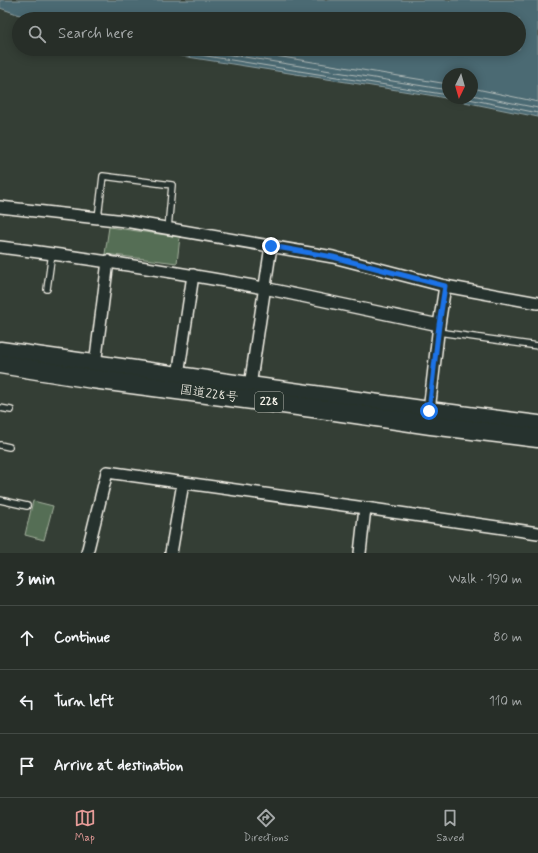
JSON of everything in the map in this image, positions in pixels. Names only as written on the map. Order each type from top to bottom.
[{"type":"highway","name":"国道228号","points":[[0,351],[538,425]]},
{"type":"highway","name":"国道228号","points":[[0,364],[93,379],[538,438]]},
{"type":"street","points":[[0,207],[125,221],[333,257],[445,286],[538,303]]},
{"type":"street","points":[[250,386],[271,246]]},
{"type":"street","points":[[0,247],[108,261],[265,288],[438,328]]},
{"type":"street","points":[[95,364],[108,261]]},
{"type":"street","points":[[178,376],[193,275]]},
{"type":"street","points":[[429,411],[438,328],[445,286]]},
{"type":"street","points":[[87,553],[107,472],[538,533]]},
{"type":"street","points":[[171,553],[183,483]]},
{"type":"street","points":[[360,553],[365,508]]},
{"type":"lane","points":[[98,218],[103,176],[172,185],[168,228]]},
{"type":"lane","points":[[47,289],[52,253]]},
{"type":"lane","points":[[438,328],[538,346]]},
{"type":"lane","points":[[0,408],[11,410]]},
{"type":"lane","points":[[0,445],[9,447]]},
{"type":"lane","points":[[0,500],[27,506]]},
{"type":"green space","points":[[109,227],[180,237],[177,263],[105,254]]},
{"type":"green space","points":[[33,501],[53,506],[44,540],[25,535]]},
{"type":"water","points":[[0,0],[538,0],[538,117],[474,104],[478,104],[478,68],[442,68],[442,97],[181,56],[526,56],[526,12],[12,12],[0,8]]},
{"type":"route","points":[[271,246],[333,257],[445,286],[429,411]]}]
